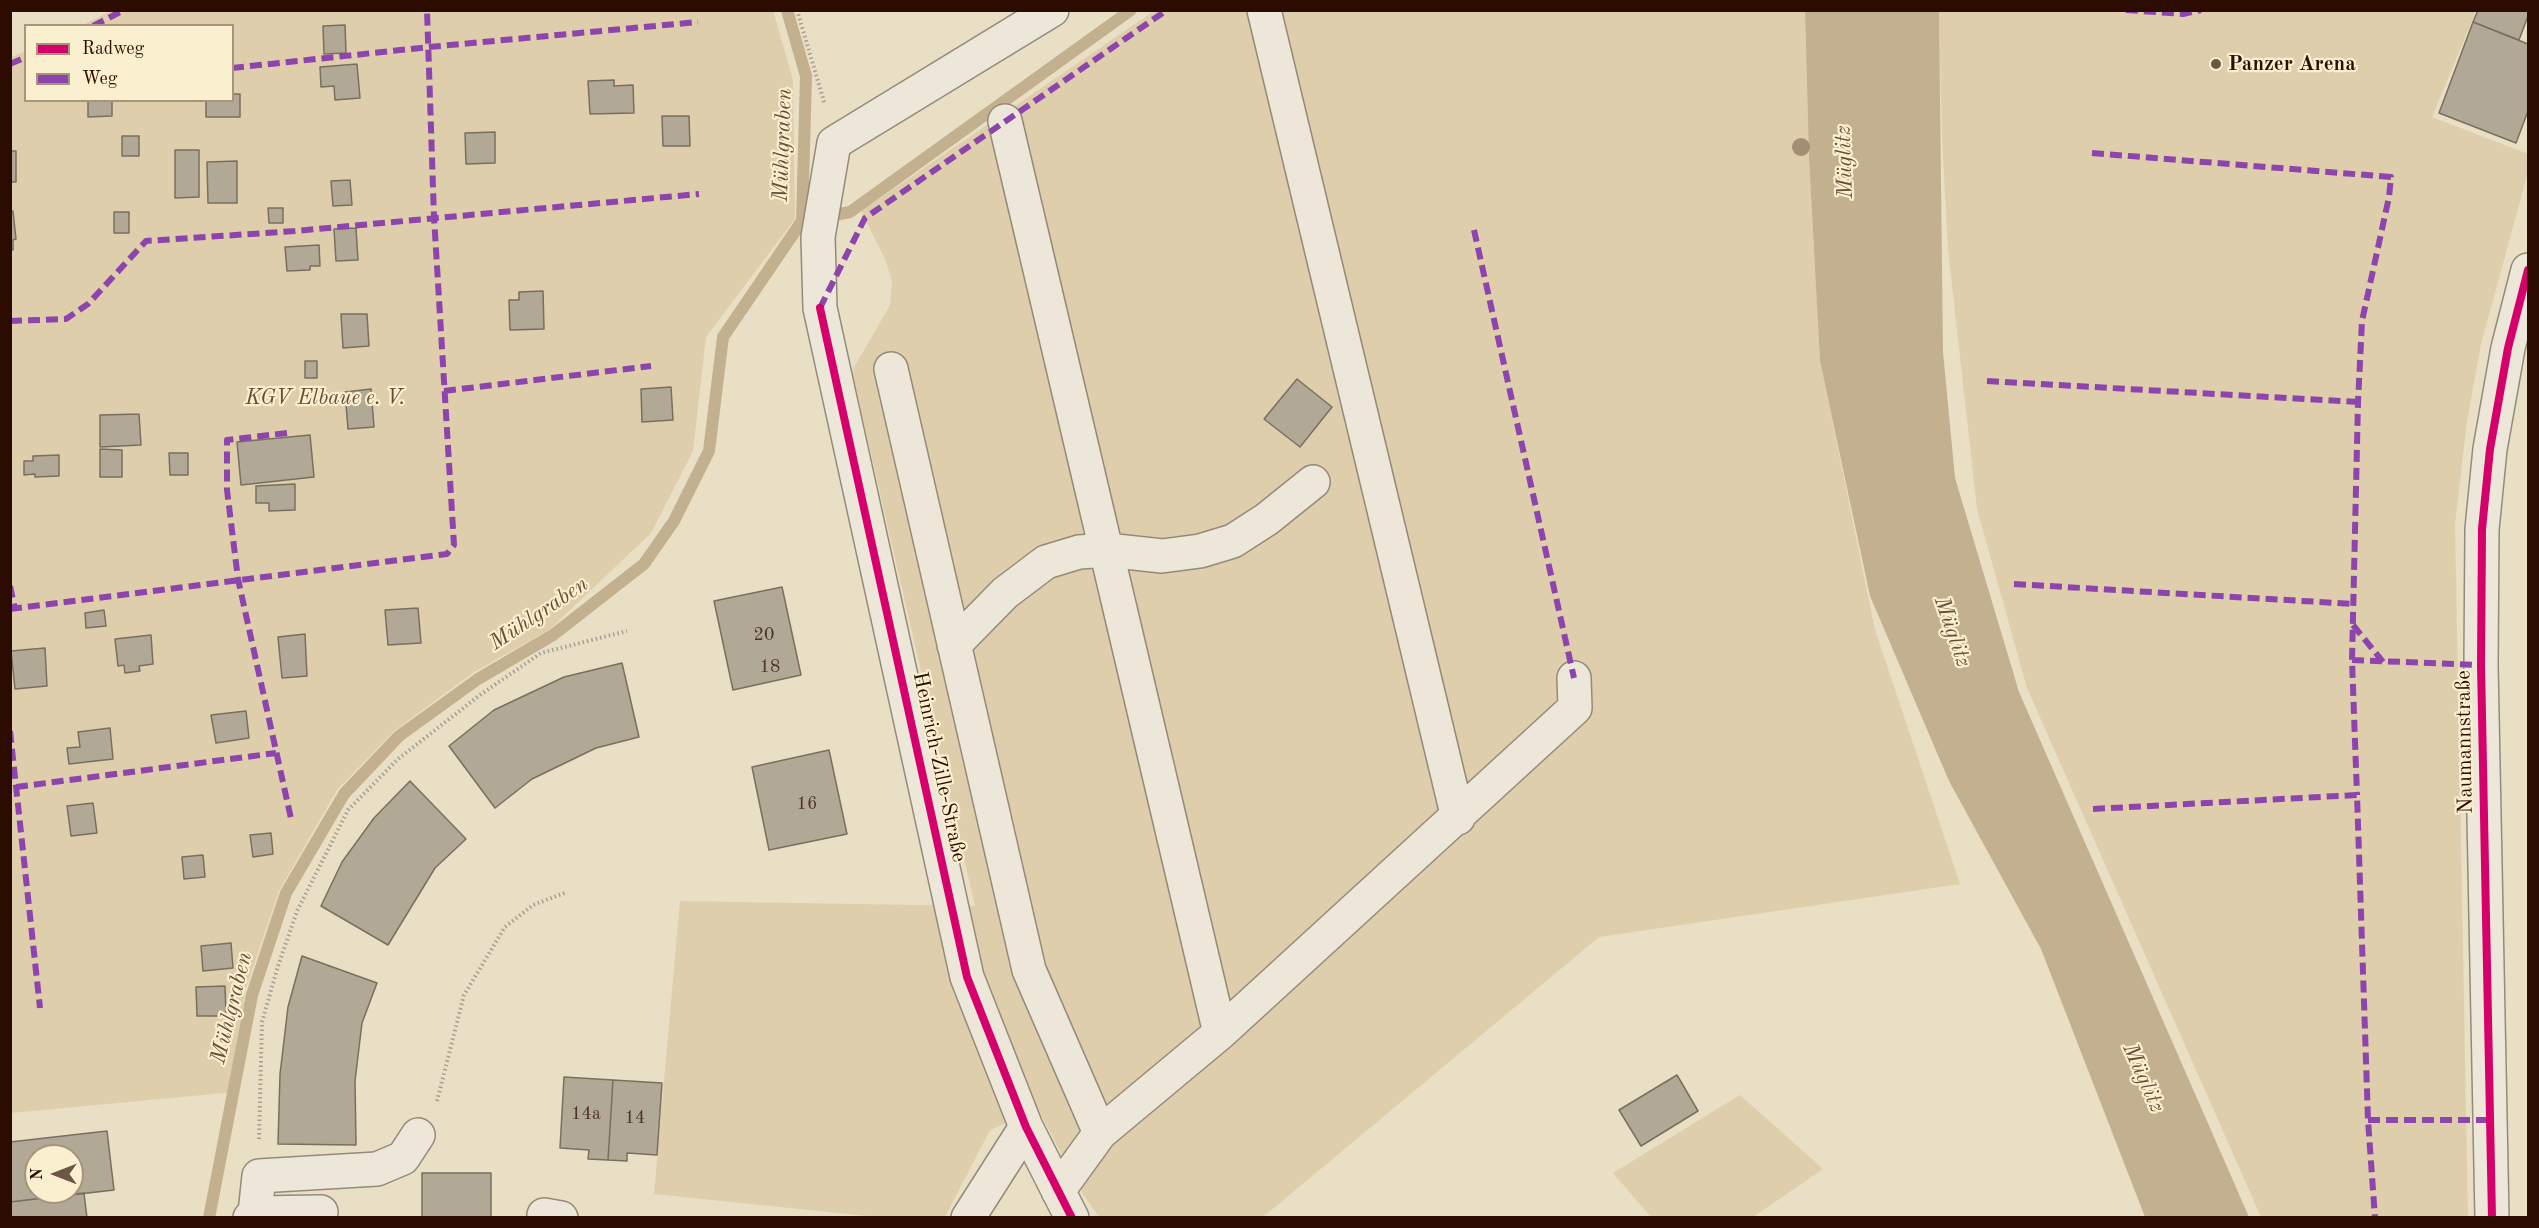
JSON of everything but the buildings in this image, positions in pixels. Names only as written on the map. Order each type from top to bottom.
[{"type":"street","points":[[834,143],[1052,10]]},
{"type":"street","points":[[1264,10],[1458,818]]},
{"type":"street","points":[[1005,121],[1220,1033]]},
{"type":"street","name":"Heinrich-Zille-Straße","points":[[834,143],[818,237],[820,308],[967,977],[1026,1127],[1065,1204]]},
{"type":"street","name":"Naumannstraße","points":[[2492,1218],[2481,665],[2482,529],[2490,449],[2518,352],[2529,270]]},
{"type":"street","points":[[891,369],[1029,970],[1100,1133]]},
{"type":"street","points":[[954,645],[1005,593],[1046,562],[1079,552],[1107,550],[1162,556],[1200,551],[1233,541],[1267,519],[1312,482]]},
{"type":"street","points":[[1065,1204],[1100,1133],[1220,1033],[1458,818],[1575,708],[1574,678]]},
{"type":"street","points":[[968,1218],[1026,1127]]},
{"type":"street","points":[[321,1212],[253,1215],[259,1176],[376,1169],[403,1158],[418,1135]]},
{"type":"path","points":[[797,10],[817,72],[834,143]]},
{"type":"path","points":[[259,1176],[262,1022],[297,911],[348,810],[398,759],[480,695],[541,654],[627,631]]},
{"type":"path","points":[[418,1135],[436,1104],[464,995],[505,927],[533,905],[567,892]]},
{"type":"green space","name":"KGV Elbaue e. V.","points":[[113,10],[773,10],[793,80],[795,219],[706,337],[693,451],[651,533],[549,630],[474,672],[394,731],[337,790],[279,891],[245,991],[235,1092],[11,1113],[10,58],[24,51],[24,102],[234,102],[234,24],[84,24]]},
{"type":"green space","points":[[1154,11],[1805,11],[1809,158],[1820,361],[1875,630],[1960,884],[1599,937],[1263,1217],[1099,1217],[1079,1188],[1038,1109],[990,1130],[945,1217],[877,1217],[654,1194],[680,901],[975,906],[852,371],[890,305],[892,281],[885,259],[861,211]]},
{"type":"green space","points":[[1939,11],[2476,11],[2432,117],[2528,154],[2528,172],[2481,344],[2467,421],[2455,524],[2468,1217],[2261,1217],[2027,688],[1977,509],[1948,249],[1942,139]]},
{"type":"green space","points":[[1740,1095],[1823,1169],[1753,1217],[1651,1217],[1613,1173]]},
{"type":"water","name":"Müglitz","points":[[1805,11],[1939,11],[1943,352],[1955,478],[2019,692],[2249,1217],[2145,1217],[2041,949],[1949,781],[1870,596],[1820,361],[1809,158]]},
{"type":"waterway","name":"Mühlgraben","points":[[209,1218],[252,995],[286,893],[344,794],[399,736],[478,679],[553,635],[644,564],[674,521],[709,451],[723,337],[802,221],[806,76],[787,10]]},
{"type":"waterway","points":[[824,217],[850,212],[1131,10]]},
{"type":"marked path","points":[[97,24],[124,10]]},
{"type":"marked path","points":[[10,609],[447,554],[454,545],[434,217],[427,10]]},
{"type":"marked path","points":[[820,308],[865,218],[1167,10]]},
{"type":"marked path","points":[[2126,10],[2183,14],[2201,10]]},
{"type":"marked path","points":[[234,68],[698,22]]},
{"type":"marked path","points":[[10,64],[24,58]]},
{"type":"marked path","points":[[2092,153],[2391,177],[2389,197],[2362,321],[2352,660],[2357,795]]},
{"type":"marked path","points":[[10,321],[66,319],[88,304],[146,241],[295,231],[699,194]]},
{"type":"marked path","points":[[1474,230],[1574,678]]},
{"type":"marked path","points":[[444,391],[651,366]]},
{"type":"marked path","points":[[1987,381],[2358,402]]},
{"type":"marked path","points":[[287,433],[227,440],[227,490],[238,579],[292,823]]},
{"type":"marked path","points":[[2014,584],[2354,604]]},
{"type":"marked path","points":[[10,586],[15,609]]},
{"type":"marked path","points":[[2353,625],[2383,662]]},
{"type":"marked path","points":[[2352,660],[2481,665]]},
{"type":"marked path","points":[[10,731],[40,1008]]},
{"type":"marked path","points":[[16,787],[276,753]]},
{"type":"marked path","points":[[2093,809],[2357,795],[2368,1120],[2375,1218]]},
{"type":"marked path","points":[[2368,1120],[2490,1120]]},
{"type":"cycle path","points":[[2492,1218],[2481,665],[2482,529],[2490,449],[2508,348],[2528,270]]},
{"type":"cycle path","points":[[820,308],[967,977],[1026,1127],[1072,1218]]},
{"type":"place","name":"Panzer Arena","points":[[2216,64]]}]
